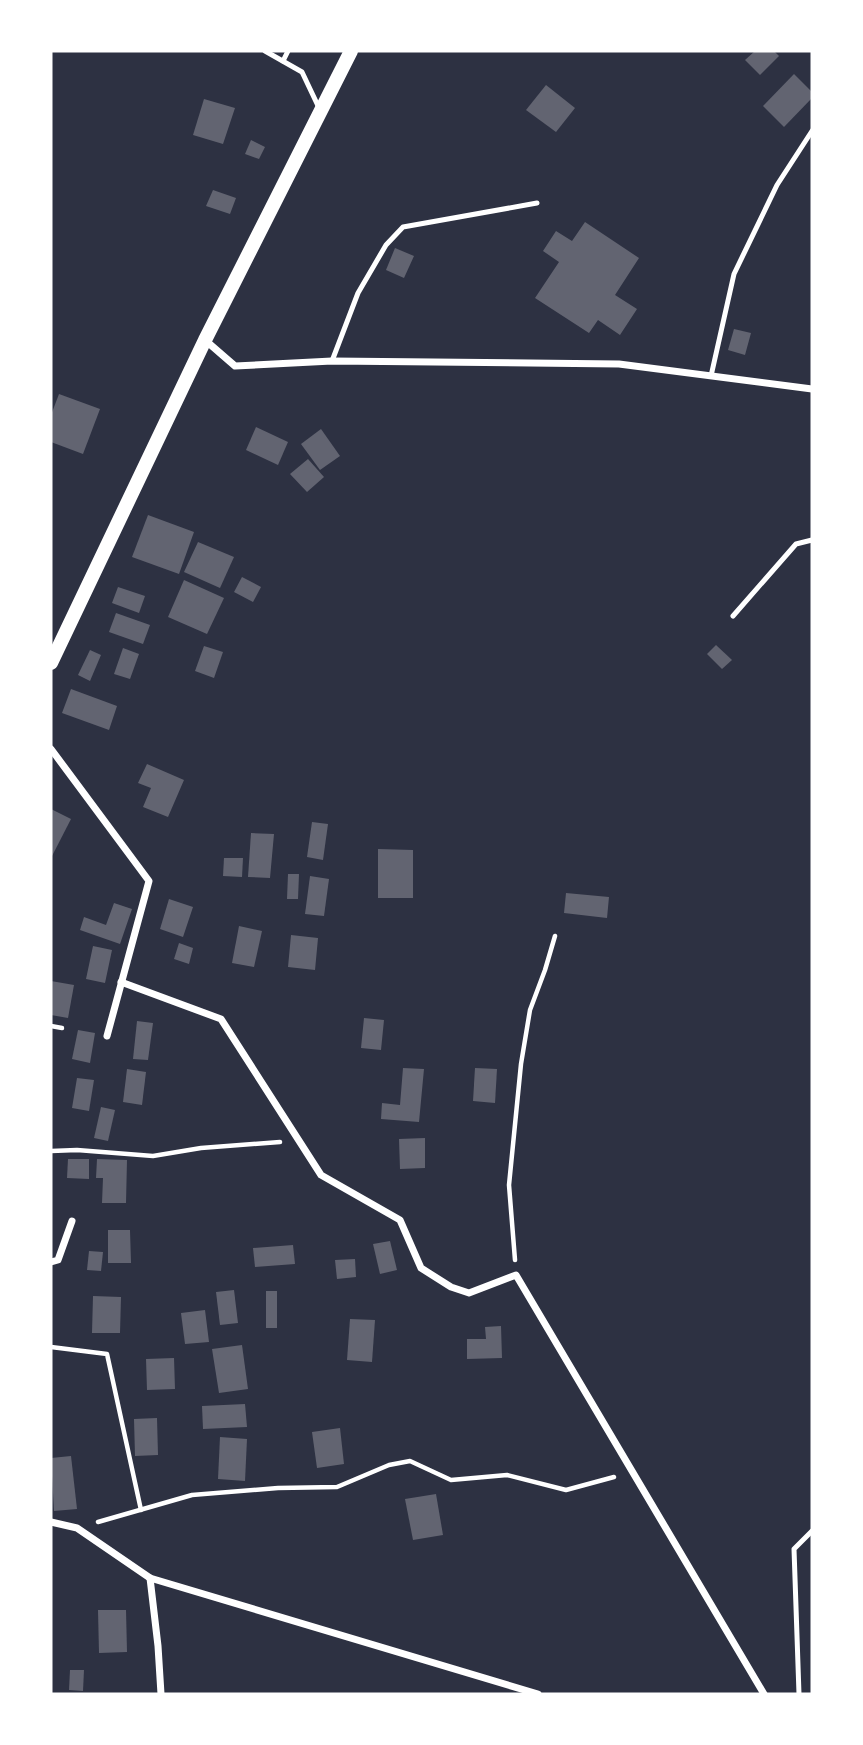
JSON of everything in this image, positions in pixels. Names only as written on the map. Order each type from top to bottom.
[{"type":"main road","points":[[51,663],[205,340],[351,51]]},
{"type":"street","points":[[205,340],[235,366],[332,362],[619,364],[812,390]]},
{"type":"street","points":[[51,749],[149,881],[107,1035]]},
{"type":"street","points":[[121,982],[221,1019],[321,1175],[400,1220],[421,1268],[451,1287],[469,1293],[516,1275],[764,1694]]},
{"type":"street","points":[[51,1262],[58,1260],[72,1221]]},
{"type":"street","points":[[51,1522],[77,1528],[150,1578],[538,1694]]},
{"type":"street","points":[[150,1578],[161,1694]]},
{"type":"lane","points":[[265,51],[302,72],[320,111]]},
{"type":"lane","points":[[283,61],[288,51]]},
{"type":"lane","points":[[710,376],[734,274],[777,185],[812,131]]},
{"type":"lane","points":[[332,362],[358,293],[386,245],[403,227],[537,203]]},
{"type":"lane","points":[[733,616],[796,544],[812,540]]},
{"type":"lane","points":[[799,1694],[794,1549],[812,1531]]},
{"type":"path","points":[[516,1275],[509,1185],[521,1065],[530,1010],[555,936]]},
{"type":"path","points":[[51,1026],[62,1027]]},
{"type":"path","points":[[51,1152],[76,1150],[153,1156],[201,1148],[299,1140]]},
{"type":"path","points":[[51,1347],[107,1353],[141,1510]]},
{"type":"path","points":[[77,1528],[192,1495],[278,1488],[337,1487],[388,1465],[410,1461],[451,1480],[506,1475],[566,1490],[633,1472]]},
{"type":"building","points":[[755,51],[774,51],[779,56],[760,75],[745,60]]},
{"type":"building","points":[[794,74],[812,92],[812,98],[784,127],[763,106]]},
{"type":"building","points":[[546,85],[575,108],[556,132],[526,110]]},
{"type":"building","points":[[204,99],[235,108],[223,144],[193,135]]},
{"type":"building","points":[[251,140],[265,147],[259,159],[245,154]]},
{"type":"building","points":[[213,190],[236,198],[230,214],[206,206]]},
{"type":"building","points":[[585,222],[639,258],[615,295],[637,309],[620,335],[598,320],[589,333],[535,298],[559,262],[543,251],[556,231],[572,241]]},
{"type":"building","points":[[395,248],[414,256],[404,278],[386,270]]},
{"type":"building","points":[[734,329],[751,333],[745,355],[728,350]]},
{"type":"building","points":[[59,394],[100,409],[83,454],[51,442],[51,415]]},
{"type":"building","points":[[256,427],[288,442],[278,465],[246,450]]},
{"type":"building","points":[[321,429],[340,456],[320,470],[301,444]]},
{"type":"building","points":[[308,459],[324,477],[307,492],[290,474]]},
{"type":"building","points":[[148,515],[194,532],[179,574],[132,557]]},
{"type":"building","points":[[198,542],[234,557],[220,588],[184,572]]},
{"type":"building","points":[[242,577],[261,587],[253,602],[234,592]]},
{"type":"building","points":[[184,580],[224,598],[207,634],[168,617]]},
{"type":"building","points":[[118,587],[145,596],[139,613],[112,603]]},
{"type":"building","points":[[116,613],[150,625],[143,644],[109,632]]},
{"type":"building","points":[[716,645],[732,660],[722,669],[707,654]]},
{"type":"building","points":[[204,646],[223,652],[214,678],[195,671]]},
{"type":"building","points":[[123,648],[139,654],[130,679],[114,674]]},
{"type":"building","points":[[90,650],[101,655],[90,681],[78,675]]},
{"type":"building","points":[[71,689],[117,706],[109,730],[62,713]]},
{"type":"building","points":[[147,764],[184,780],[168,817],[143,807],[151,788],[138,783]]},
{"type":"building","points":[[51,809],[71,819],[51,858]]},
{"type":"building","points":[[312,822],[328,824],[323,860],[307,857]]},
{"type":"building","points":[[251,833],[274,834],[270,878],[248,877]]},
{"type":"building","points":[[378,849],[413,850],[413,898],[378,898]]},
{"type":"building","points":[[224,858],[243,858],[242,877],[223,876]]},
{"type":"building","points":[[288,874],[299,874],[298,899],[287,899]]},
{"type":"building","points":[[310,876],[329,879],[324,916],[305,914]]},
{"type":"building","points":[[566,893],[609,897],[607,918],[564,913]]},
{"type":"building","points":[[169,899],[193,907],[183,937],[160,929]]},
{"type":"building","points":[[114,903],[132,909],[120,944],[80,930],[84,917],[106,925]]},
{"type":"building","points":[[239,926],[262,931],[254,967],[232,963]]},
{"type":"building","points":[[291,935],[318,938],[315,970],[288,967]]},
{"type":"building","points":[[179,943],[193,948],[189,964],[174,959]]},
{"type":"building","points":[[93,946],[112,950],[105,983],[86,979]]},
{"type":"building","points":[[51,981],[74,985],[68,1018],[51,1015]]},
{"type":"building","points":[[364,1018],[384,1020],[381,1050],[361,1048]]},
{"type":"building","points":[[137,1021],[153,1023],[148,1060],[133,1059]]},
{"type":"building","points":[[78,1030],[95,1033],[90,1063],[72,1059]]},
{"type":"building","points":[[403,1068],[424,1069],[419,1122],[381,1119],[382,1103],[400,1105]]},
{"type":"building","points":[[475,1068],[497,1069],[495,1103],[473,1101]]},
{"type":"building","points":[[127,1069],[146,1072],[142,1105],[123,1102]]},
{"type":"building","points":[[77,1078],[94,1080],[89,1111],[72,1108]]},
{"type":"building","points":[[101,1107],[115,1110],[108,1141],[94,1138]]},
{"type":"building","points":[[425,1138],[425,1168],[400,1169],[399,1139]]},
{"type":"building","points":[[68,1159],[89,1159],[89,1179],[67,1178]]},
{"type":"building","points":[[97,1159],[127,1160],[126,1203],[102,1203],[103,1178],[96,1178]]},
{"type":"building","points":[[108,1230],[130,1230],[131,1263],[108,1263]]},
{"type":"building","points":[[390,1241],[397,1270],[380,1274],[373,1244]]},
{"type":"building","points":[[293,1245],[295,1264],[255,1267],[253,1248]]},
{"type":"building","points":[[89,1251],[103,1252],[101,1271],[87,1270]]},
{"type":"building","points":[[355,1259],[356,1277],[337,1279],[335,1260]]},
{"type":"building","points":[[234,1290],[238,1323],[220,1325],[216,1292]]},
{"type":"building","points":[[266,1291],[277,1291],[277,1328],[266,1328]]},
{"type":"building","points":[[93,1296],[121,1297],[120,1333],[92,1333]]},
{"type":"building","points":[[205,1310],[209,1342],[185,1344],[181,1313]]},
{"type":"building","points":[[350,1319],[375,1320],[372,1362],[347,1360]]},
{"type":"building","points":[[501,1326],[502,1358],[467,1359],[467,1339],[486,1339],[485,1327]]},
{"type":"building","points":[[242,1345],[248,1389],[219,1393],[212,1349]]},
{"type":"building","points":[[174,1358],[175,1389],[147,1390],[146,1359]]},
{"type":"building","points":[[245,1404],[247,1427],[203,1429],[202,1406]]},
{"type":"building","points":[[157,1418],[158,1455],[135,1456],[134,1419]]},
{"type":"building","points":[[340,1428],[344,1464],[317,1468],[312,1432]]},
{"type":"building","points":[[220,1437],[247,1439],[245,1481],[218,1479]]},
{"type":"building","points":[[71,1456],[77,1509],[54,1511],[51,1458]]},
{"type":"building","points":[[436,1494],[443,1535],[413,1540],[405,1499]]},
{"type":"building","points":[[98,1610],[126,1610],[127,1652],[99,1653]]},
{"type":"building","points":[[70,1670],[84,1670],[83,1691],[69,1690]]}]
